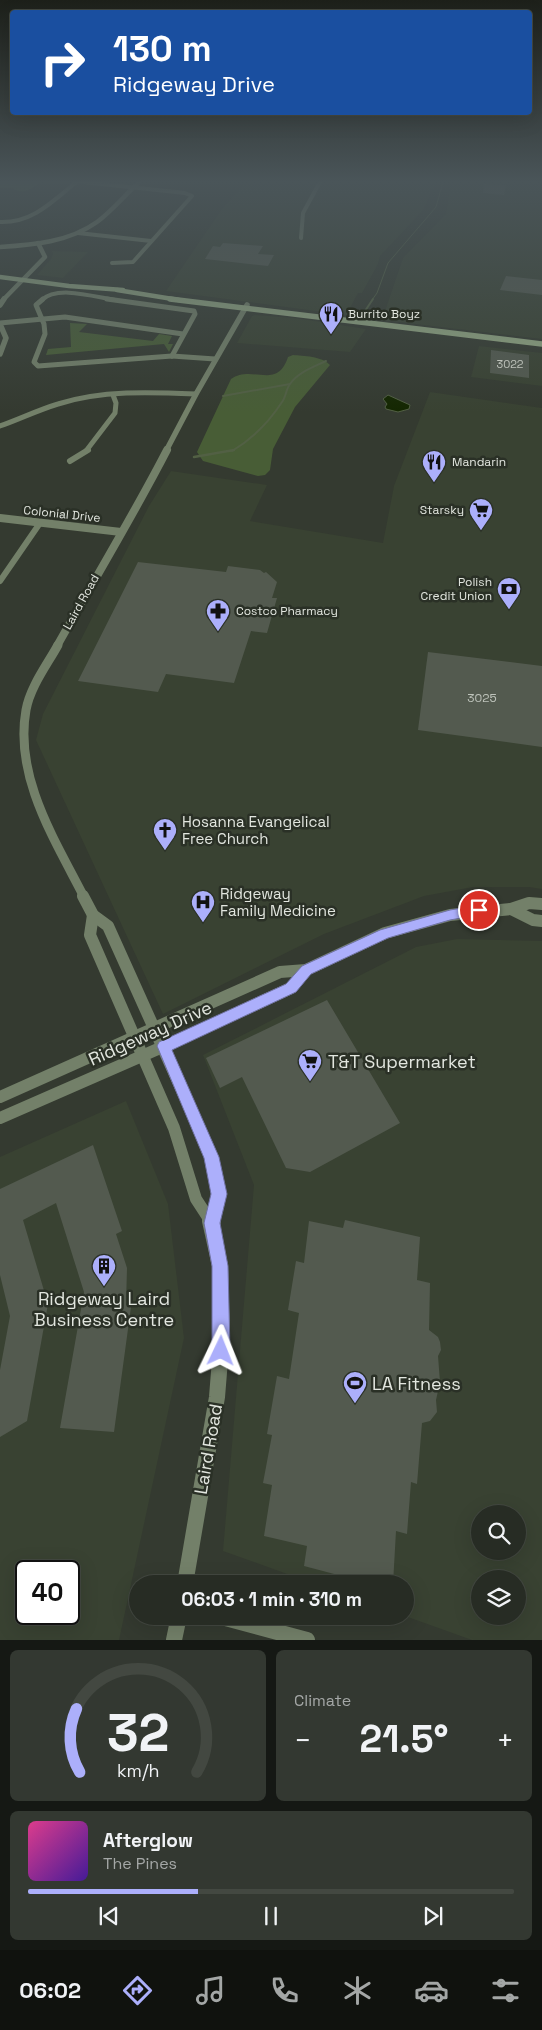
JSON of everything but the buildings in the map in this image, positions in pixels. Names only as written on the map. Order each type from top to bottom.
[{"type":"main road","points":[[0,273],[135,294],[246,306],[304,316],[542,344]]},
{"type":"main road","points":[[0,277],[24,278]]},
{"type":"main road","points":[[462,335],[470,339],[542,348]]},
{"type":"street","points":[[0,306],[8,293],[43,259]]},
{"type":"street","points":[[112,263],[133,262],[136,259]]},
{"type":"street","points":[[172,356],[195,314],[194,311],[60,292],[48,294],[36,305],[37,314],[44,323],[45,341],[34,362],[38,366],[172,356],[215,359]]},
{"type":"street","name":"Laird Road","points":[[187,1575],[217,1398],[222,1335],[220,1266],[212,1223],[219,1194],[212,1157],[164,1046],[108,926],[93,915],[56,842],[31,786],[26,765],[24,737],[26,709],[33,690],[121,532],[141,500],[196,394],[246,306]]},
{"type":"street","points":[[0,354],[6,338],[0,324],[41,319],[65,317],[183,334]]},
{"type":"street","points":[[0,426],[70,400],[158,392],[196,394]]},
{"type":"street","points":[[70,461],[89,449],[114,413],[116,403],[113,395]]},
{"type":"street","name":"Colonial Drive","points":[[0,518],[121,532]]},
{"type":"street","points":[[0,581],[40,523]]},
{"type":"street","name":"Ridgeway Drive","points":[[0,1097],[280,972],[306,970],[385,934],[450,915],[475,911],[511,910],[529,903],[542,904]]},
{"type":"street","name":"Ridgeway Drive","points":[[511,910],[542,922]]},
{"type":"street","name":"Laird Road","points":[[93,915],[90,935],[174,1128],[196,1200],[212,1223]]},
{"type":"street","name":"Ridgeway Drive","points":[[0,1118],[291,988],[306,970]]},
{"type":"street","points":[[174,1640],[177,1625]]},
{"type":"street","points":[[251,1625],[307,1640]]},
{"type":"shaded area","points":[[51,259],[82,259],[63,278],[37,275]]},
{"type":"shaded area","points":[[188,259],[379,259],[362,293],[358,293],[346,315],[166,291]]},
{"type":"shaded area","points":[[403,259],[542,259],[542,339],[382,320]]},
{"type":"shaded area","points":[[252,316],[295,318],[366,329],[350,352],[237,343]]},
{"type":"shaded area","points":[[70,323],[87,324],[79,332],[153,341],[159,334],[172,336],[168,344],[173,344],[169,352],[164,344],[46,355],[48,349],[71,347]]},
{"type":"shaded area","points":[[479,346],[542,353],[542,386],[471,377]]},
{"type":"shaded area","points":[[293,355],[317,358],[330,365],[295,407],[273,449],[270,470],[265,475],[258,476],[203,461],[197,452],[231,379],[239,375],[271,375],[277,373],[283,367],[288,357]]},
{"type":"shaded area","points":[[430,392],[542,408],[542,889],[529,887],[473,887],[424,896],[324,934],[163,1014],[36,740],[43,714],[149,506],[171,471],[267,485],[250,521],[383,543],[394,486]]},
{"type":"shaded area","points":[[388,395],[410,405],[409,409],[398,412],[386,409],[387,404],[383,399]]},
{"type":"shaded area","points":[[457,939],[542,941],[542,1640],[472,1640],[414,1619],[414,1575],[290,1575],[223,1551],[254,1185],[203,1055],[416,947]]},
{"type":"shaded area","points":[[126,1101],[168,1204],[184,1338],[133,1575],[129,1575],[129,1594],[119,1640],[0,1640],[0,1157]]},
{"type":"waterway","points":[[372,300],[377,293],[388,263],[392,259]]},
{"type":"waterway","points":[[363,314],[373,299]]},
{"type":"waterway","points":[[233,450],[266,423],[283,400],[289,386],[297,376],[326,361]]},
{"type":"waterway","points":[[223,396],[290,384]]},
{"type":"waterway","points":[[194,457],[233,450]]},
{"type":"place","name":"Burrito Boyz","points":[[331,335]]},
{"type":"place","name":"Mandarin","points":[[434,483]]},
{"type":"place","name":"Starsky","points":[[481,531]]},
{"type":"place","name":"Polish Credit Union","points":[[509,610]]},
{"type":"place","name":"Costco Pharmacy","points":[[218,632]]},
{"type":"place","name":"Hosanna Evangelical Free Church","points":[[165,851]]},
{"type":"place","name":"Ridgeway Family Medicine","points":[[203,923]]},
{"type":"place","name":"T&T Supermarket","points":[[310,1082]]},
{"type":"place","name":"Ridgeway Laird Business Centre","points":[[104,1287]]},
{"type":"place","name":"LA Fitness","points":[[355,1404]]},
{"type":"route","points":[[221,1351],[220,1266],[212,1223],[219,1194],[212,1157],[164,1046],[291,988],[306,970],[385,934],[450,915],[479,910]]}]
